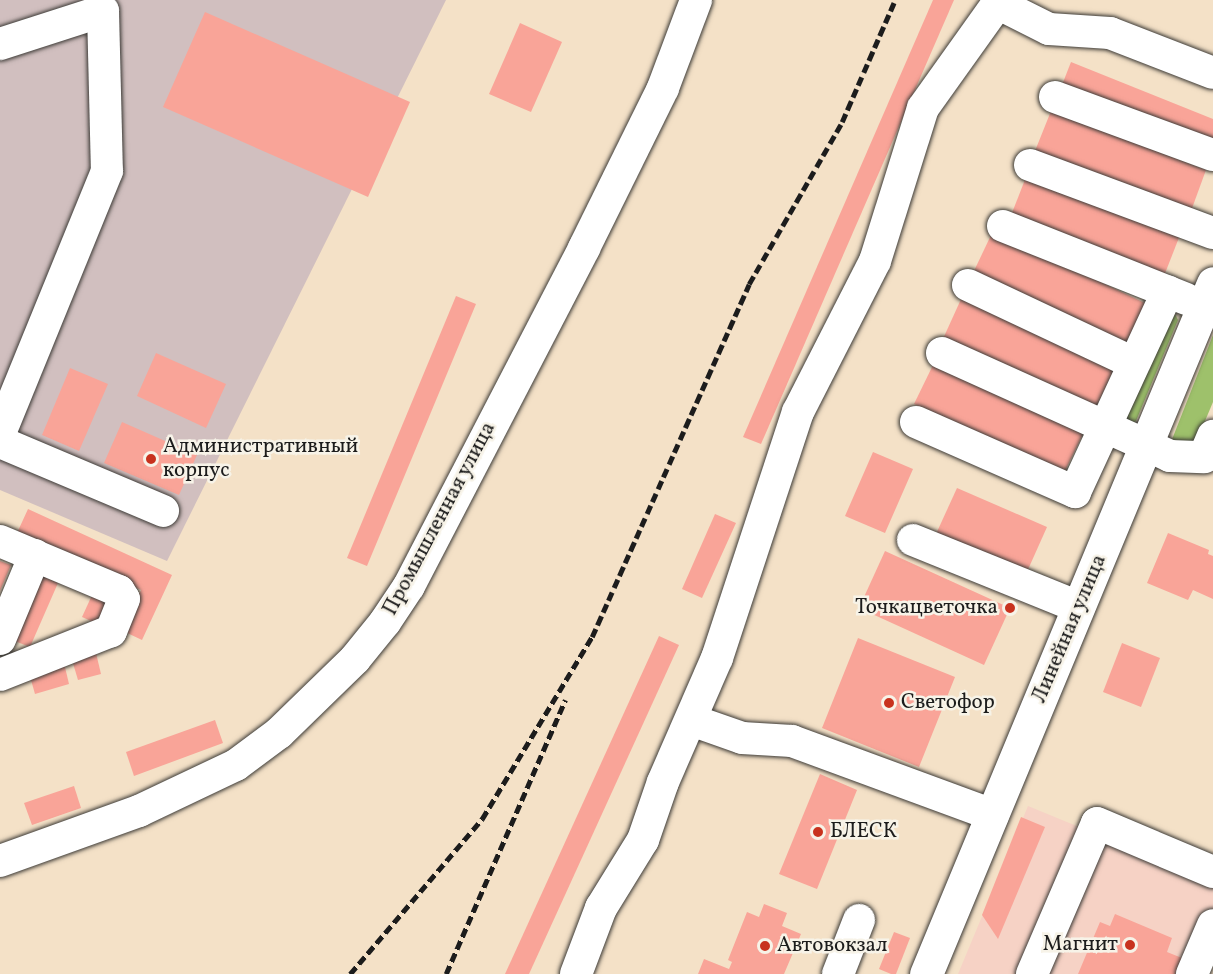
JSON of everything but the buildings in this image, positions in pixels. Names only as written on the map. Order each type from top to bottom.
[{"type":"main road","name":"Линейная улица","points":[[926,974],[1208,295]]},
{"type":"street","name":"Промышленная улица","points":[[0,861],[139,811],[236,765],[279,733],[355,659],[385,622],[409,586],[584,248],[663,88],[696,0]]},
{"type":"street","points":[[576,974],[601,908],[643,840],[663,782],[717,658],[798,412],[875,261],[923,108],[1000,2],[1049,29],[1110,33],[1213,73]]},
{"type":"street","points":[[0,44],[103,11],[107,171],[0,433]]},
{"type":"street","points":[[1055,97],[1213,155]]},
{"type":"street","points":[[1030,165],[1213,233]]},
{"type":"street","points":[[1003,226],[1168,291],[1208,295]]},
{"type":"street","points":[[968,285],[1134,363]]},
{"type":"street","points":[[915,422],[1075,492],[1168,291]]},
{"type":"street","points":[[942,353],[1170,456],[1210,451]]},
{"type":"street","points":[[0,442],[163,511]]},
{"type":"street","points":[[913,540],[1079,607]]},
{"type":"street","points":[[0,541],[119,591],[124,599],[111,631],[0,675]]},
{"type":"street","points":[[0,639],[35,555]]},
{"type":"street","points":[[691,720],[742,738],[792,741],[993,815]]},
{"type":"street","points":[[1032,974],[1097,823],[1213,872]]},
{"type":"street","points":[[838,974],[859,920]]},
{"type":"street","points":[[1192,974],[1213,925]]},
{"type":"shaded area","points":[[0,0],[446,0],[167,561],[0,490]]},
{"type":"shaded area","points":[[1028,806],[1213,882],[1213,945],[1201,974],[958,974]]},
{"type":"green space","points":[[1174,312],[1178,320],[1136,421],[1130,425],[1123,414]]},
{"type":"green space","points":[[1213,335],[1213,402],[1192,452],[1171,442]]},
{"type":"railway","points":[[350,974],[482,819],[592,637],[749,284],[842,122],[895,0]]},
{"type":"railway","points":[[446,974],[565,700]]},
{"type":"place","name":"Административный корпус","points":[[151,459]]},
{"type":"place","name":"Точкацветочка","points":[[1010,608]]},
{"type":"place","name":"Светофор","points":[[889,703]]},
{"type":"place","name":"БЛЕСК","points":[[818,832]]},
{"type":"place","name":"Магнит","points":[[1130,945]]},
{"type":"place","name":"Автовокзал","points":[[765,946]]}]
